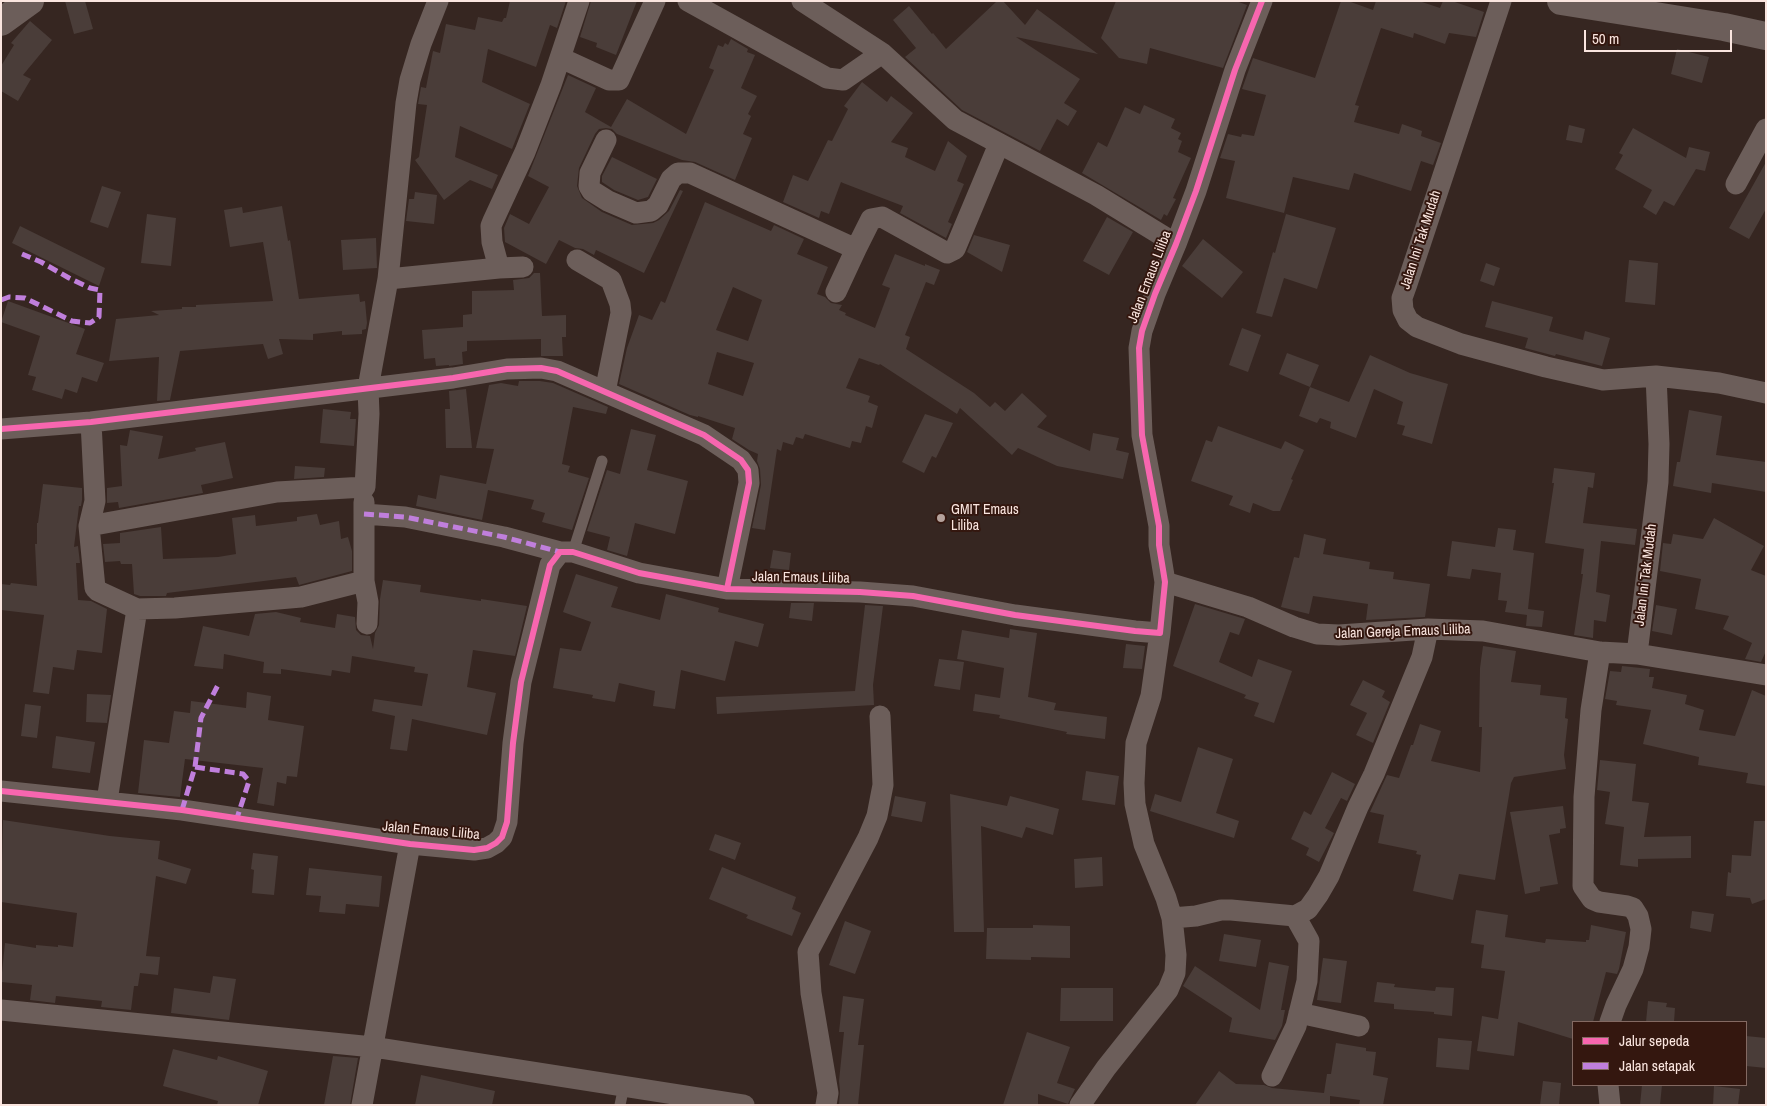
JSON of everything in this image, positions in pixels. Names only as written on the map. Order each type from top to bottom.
[{"type":"street","points":[[1,22],[30,1]]},
{"type":"street","points":[[367,624],[368,602],[364,581],[364,514],[369,414],[368,388],[388,279],[409,88],[421,44],[438,1]]},
{"type":"street","points":[[499,268],[492,242],[491,226],[525,152],[561,58],[579,1]]},
{"type":"street","points":[[561,58],[609,80],[619,80],[655,1]]},
{"type":"street","points":[[688,1],[827,78],[843,80],[882,53]]},
{"type":"street","points":[[802,1],[882,53],[955,120],[1096,195],[1176,244]]},
{"type":"street","name":"Jalan Emaus Liliba","points":[[1,791],[182,810],[410,844],[474,850],[487,848],[502,837],[507,822],[513,743],[521,682],[550,565],[567,552],[639,573],[726,589],[860,592],[913,596],[1015,615],[1160,633],[1165,582],[1159,545],[1159,526],[1142,435],[1139,348],[1142,331],[1155,294],[1196,191],[1235,70],[1262,1]]},
{"type":"street","name":"Jalan Ini Tak Mudah","points":[[1501,1],[1406,284],[1402,298],[1403,310],[1408,320],[1417,327],[1461,344],[1603,380],[1656,376],[1719,383],[1766,393]]},
{"type":"street","points":[[1561,1],[1724,27],[1766,36]]},
{"type":"street","points":[[1736,184],[1766,129]]},
{"type":"street","points":[[606,140],[590,173],[589,186],[592,190],[615,204],[636,214],[651,211],[658,205],[671,180],[678,173],[690,173],[856,249]]},
{"type":"street","points":[[836,292],[871,219],[876,217],[882,217],[947,253],[952,252],[999,144]]},
{"type":"street","points":[[577,260],[610,280],[620,304],[621,313],[605,392]]},
{"type":"street","points":[[388,279],[524,267]]},
{"type":"street","points":[[1,430],[91,422],[527,367],[557,371],[704,435],[741,460],[748,470],[749,483],[726,589]]},
{"type":"street","name":"Jalan Ini Tak Mudah","points":[[1636,654],[1658,482],[1659,444],[1656,376]]},
{"type":"street","points":[[91,422],[96,500],[89,526],[95,588],[98,591],[137,610],[301,598],[364,581]]},
{"type":"street","points":[[89,526],[277,492],[366,487]]},
{"type":"street","points":[[364,514],[404,517],[567,552]]},
{"type":"street","name":"Jalan Gereja Emaus Liliba","points":[[1165,582],[1248,607],[1294,627],[1317,634],[1339,636],[1428,629],[1483,630],[1600,652],[1636,654],[1766,675]]},
{"type":"street","points":[[107,801],[137,610]]},
{"type":"street","points":[[1172,918],[1196,916],[1226,910],[1295,916],[1308,909],[1329,876],[1374,774],[1422,656],[1428,629]]},
{"type":"street","points":[[1080,1105],[1106,1068],[1168,990],[1175,973],[1176,955],[1172,918],[1144,844],[1135,804],[1134,782],[1136,743],[1151,696],[1160,633]]},
{"type":"street","points":[[1600,652],[1591,710],[1584,797],[1583,886],[1592,899],[1632,908],[1638,916],[1640,929],[1639,947],[1633,968],[1610,1021]]},
{"type":"street","points":[[826,1105],[828,1093],[811,993],[808,952],[868,838],[877,816],[883,784],[880,716]]},
{"type":"street","points":[[362,1105],[410,844]]},
{"type":"street","points":[[1272,1076],[1296,1026],[1307,981],[1309,941],[1295,916]]},
{"type":"street","points":[[1,1010],[372,1048],[622,1095],[744,1105]]},
{"type":"street","points":[[1299,1012],[1359,1026]]},
{"type":"street","points":[[1608,1086],[1610,1105]]},
{"type":"lane","points":[[567,552],[602,461]]},
{"type":"building","points":[[65,1],[85,1],[93,29],[74,34]]},
{"type":"building","points":[[510,1],[566,1],[557,28],[550,25],[536,67],[488,49],[482,82],[530,104],[512,149],[460,126],[455,157],[498,175],[492,189],[470,180],[444,200],[415,160],[419,157],[427,105],[418,104],[421,87],[426,88],[433,51],[440,53],[446,24],[475,30],[478,17],[502,22],[506,18]]},
{"type":"building","points":[[591,1],[637,1],[616,55],[596,47],[597,43],[580,37]]},
{"type":"building","points":[[997,1],[1003,1],[1025,25],[1037,9],[1098,54],[1016,37],[1080,79],[1064,103],[1077,111],[1068,126],[1057,119],[1040,151],[962,110],[905,57],[916,48],[893,20],[909,6],[946,49]]},
{"type":"building","points":[[1116,1],[1236,1],[1247,5],[1223,68],[1150,48],[1147,64],[1119,58],[1101,38]]},
{"type":"building","points":[[1341,1],[1348,1],[1373,10],[1376,1],[1419,1],[1440,8],[1443,1],[1452,1],[1484,12],[1476,37],[1449,33],[1445,44],[1414,33],[1413,38],[1381,28],[1355,105],[1359,106],[1354,122],[1399,134],[1402,124],[1422,131],[1421,136],[1441,143],[1433,165],[1421,161],[1411,191],[1354,173],[1349,190],[1293,177],[1284,213],[1226,198],[1235,161],[1220,158],[1228,134],[1241,137],[1242,134],[1254,136],[1266,95],[1242,89],[1253,58],[1315,78]]},
{"type":"building","points":[[30,21],[52,40],[23,75],[31,79],[18,101],[1,91],[1,66],[14,45],[11,43]]},
{"type":"building","points":[[731,39],[748,49],[747,52],[755,55],[741,88],[757,96],[748,114],[751,116],[743,134],[752,138],[735,180],[695,162],[682,160],[606,128],[599,129],[595,134],[579,168],[577,186],[582,198],[602,212],[632,225],[653,223],[659,220],[669,211],[680,190],[683,191],[644,273],[596,250],[594,255],[559,240],[546,264],[505,242],[504,228],[510,214],[529,224],[549,187],[528,176],[568,75],[596,88],[585,112],[611,127],[627,99],[686,134],[714,70],[709,68],[718,45],[723,47],[725,43],[728,45]]},
{"type":"building","points":[[1677,49],[1709,57],[1702,83],[1671,74]]},
{"type":"building","points":[[862,82],[887,102],[891,96],[913,113],[891,142],[908,148],[905,157],[935,171],[948,141],[967,156],[957,181],[964,184],[948,222],[952,224],[946,238],[900,213],[903,206],[841,182],[829,214],[821,211],[819,218],[783,202],[793,175],[808,181],[828,140],[832,141],[848,109],[844,106]]},
{"type":"building","points":[[1144,105],[1175,119],[1171,128],[1181,133],[1178,139],[1182,141],[1178,152],[1191,158],[1173,198],[1176,199],[1167,216],[1164,214],[1161,220],[1082,173],[1098,142],[1107,147],[1125,107],[1140,114]]},
{"type":"building","points":[[1569,125],[1585,129],[1582,143],[1566,140]]},
{"type":"building","points":[[1633,128],[1686,158],[1689,147],[1710,152],[1705,171],[1696,169],[1674,206],[1664,201],[1656,215],[1643,207],[1652,190],[1615,169],[1623,155],[1619,153]]},
{"type":"building","points":[[612,157],[657,179],[648,197],[638,200],[614,190],[602,182],[602,176]]},
{"type":"building","points":[[1766,162],[1766,209],[1749,239],[1729,228]]},
{"type":"building","points":[[102,186],[121,192],[108,228],[90,222]]},
{"type":"building","points":[[415,192],[437,195],[434,224],[406,221],[409,199],[414,199]]},
{"type":"building","points":[[705,202],[771,231],[774,225],[804,239],[797,254],[828,267],[817,294],[825,297],[831,303],[842,305],[839,310],[846,313],[845,315],[875,328],[890,288],[882,285],[895,254],[925,266],[925,264],[940,270],[934,285],[926,282],[905,335],[910,337],[906,349],[974,393],[990,407],[995,402],[1005,411],[1022,393],[1047,416],[1037,427],[1090,451],[1093,433],[1119,438],[1116,450],[1129,453],[1123,479],[1057,466],[1018,448],[1012,455],[960,408],[957,414],[880,364],[859,358],[846,388],[870,396],[868,402],[878,406],[872,428],[866,426],[861,443],[852,441],[850,448],[805,434],[803,439],[796,437],[793,445],[783,442],[781,451],[777,449],[765,530],[752,528],[761,485],[760,469],[757,461],[758,454],[732,439],[735,428],[690,415],[619,384],[627,348],[639,315],[652,320],[661,301],[665,303]],"holes":[[[733,287],[762,300],[748,341],[716,330]],[[717,352],[754,363],[743,396],[708,384]]]},
{"type":"building","points":[[282,206],[288,241],[290,240],[299,299],[359,294],[360,302],[365,301],[367,323],[366,329],[362,330],[362,334],[342,335],[342,331],[313,334],[313,340],[279,339],[283,354],[268,359],[263,344],[180,351],[170,400],[157,401],[159,357],[109,361],[116,319],[159,315],[151,311],[182,309],[182,307],[196,307],[196,305],[273,301],[263,242],[230,247],[224,210],[242,207],[243,213]]},
{"type":"building","points":[[147,214],[176,218],[171,266],[141,263]]},
{"type":"building","points":[[1286,214],[1336,228],[1317,289],[1284,278],[1272,317],[1256,313]]},
{"type":"building","points":[[1107,217],[1133,232],[1109,275],[1083,261]]},
{"type":"building","points":[[20,226],[105,268],[99,286],[12,243]]},
{"type":"building","points":[[974,235],[1010,245],[1002,272],[967,252]]},
{"type":"building","points":[[376,238],[377,268],[343,270],[341,240]]},
{"type":"building","points":[[1203,239],[1243,272],[1222,298],[1182,266]]},
{"type":"building","points":[[1629,260],[1658,263],[1655,305],[1625,302]]},
{"type":"building","points":[[1486,263],[1500,268],[1494,286],[1480,281]]},
{"type":"building","points":[[534,273],[540,273],[542,316],[566,315],[566,337],[562,337],[563,356],[541,356],[541,339],[467,341],[467,351],[462,352],[463,364],[436,366],[435,358],[424,359],[422,330],[463,327],[463,315],[472,314],[472,291],[514,290],[513,280],[529,278]]},
{"type":"building","points":[[8,301],[85,329],[76,354],[104,363],[97,382],[82,377],[77,393],[65,389],[62,399],[32,390],[36,377],[28,375],[40,336],[1,322]]},
{"type":"building","points":[[1492,301],[1553,317],[1549,331],[1583,340],[1585,331],[1610,338],[1602,366],[1525,348],[1528,338],[1485,327]]},
{"type":"building","points":[[1242,328],[1261,335],[1248,372],[1229,365]]},
{"type":"building","points":[[1287,353],[1319,365],[1310,387],[1279,374]]},
{"type":"building","points":[[1370,355],[1410,373],[1448,384],[1432,444],[1402,435],[1405,426],[1397,424],[1403,402],[1374,389],[1356,438],[1330,428],[1331,422],[1320,418],[1317,423],[1299,416],[1310,387],[1349,402]]},
{"type":"building","points":[[519,381],[553,383],[608,407],[606,414],[573,407],[562,464],[570,466],[568,472],[589,478],[572,530],[542,522],[545,513],[531,509],[534,500],[488,490],[482,520],[416,506],[418,495],[436,499],[440,475],[486,484],[494,449],[476,448],[489,385],[501,383],[518,386]]},
{"type":"building","points":[[466,389],[472,448],[446,448],[445,409],[450,409],[449,391]]},
{"type":"building","points":[[323,409],[351,412],[350,419],[356,419],[354,446],[320,443]]},
{"type":"building","points":[[1689,410],[1722,416],[1716,455],[1766,462],[1766,492],[1712,483],[1711,493],[1673,486],[1677,462],[1680,462]]},
{"type":"building","points":[[925,414],[953,423],[936,458],[932,456],[924,473],[902,462]]},
{"type":"building","points":[[1218,426],[1281,449],[1285,441],[1304,450],[1280,511],[1273,511],[1253,503],[1250,513],[1229,505],[1233,496],[1191,481],[1206,440],[1212,442]]},
{"type":"building","points":[[631,429],[656,435],[647,470],[688,481],[675,534],[635,523],[627,556],[607,550],[610,537],[587,531],[607,470],[620,474]]},
{"type":"building","points":[[130,430],[163,436],[158,459],[196,451],[195,448],[225,442],[233,478],[201,485],[203,493],[119,508],[118,502],[107,503],[107,488],[122,486],[120,445],[127,446]]},
{"type":"building","points":[[295,466],[325,468],[324,477],[294,479]]},
{"type":"building","points":[[1554,468],[1595,473],[1593,488],[1588,487],[1583,523],[1637,529],[1635,545],[1601,541],[1596,592],[1610,595],[1606,622],[1594,620],[1593,638],[1574,635],[1583,574],[1581,574],[1584,549],[1545,543],[1554,483],[1552,483]]},
{"type":"building","points":[[43,484],[82,488],[82,500],[81,506],[79,506],[74,547],[78,546],[80,563],[76,563],[78,600],[91,601],[107,609],[102,653],[77,650],[74,670],[53,667],[49,694],[33,692],[44,615],[1,610],[1,584],[10,585],[11,583],[37,586],[35,544],[37,544],[37,523]]},
{"type":"building","points":[[317,514],[320,525],[339,521],[341,539],[348,537],[352,551],[352,571],[299,585],[296,577],[167,593],[166,596],[140,596],[134,594],[132,564],[121,564],[120,561],[105,562],[103,544],[120,543],[120,533],[161,527],[163,559],[218,557],[236,554],[232,518],[255,515],[256,526],[297,521],[297,517]]},
{"type":"building","points":[[1714,518],[1764,546],[1751,570],[1766,576],[1766,651],[1761,662],[1745,659],[1752,643],[1723,629],[1729,616],[1695,609],[1701,579],[1660,571],[1663,543],[1671,544],[1673,534],[1703,539]]},
{"type":"building","points":[[1498,528],[1516,530],[1513,550],[1534,553],[1528,609],[1544,611],[1542,627],[1526,626],[1527,615],[1505,612],[1507,601],[1498,600],[1501,573],[1472,569],[1470,579],[1447,576],[1452,541],[1495,547]]},
{"type":"building","points":[[1304,534],[1326,539],[1323,554],[1370,562],[1369,569],[1394,572],[1393,579],[1430,584],[1425,617],[1366,620],[1368,604],[1313,596],[1309,614],[1281,607],[1294,557],[1299,558]]},
{"type":"building","points":[[773,550],[791,553],[789,570],[770,568]]},
{"type":"building","points":[[576,574],[618,587],[611,607],[660,620],[666,594],[719,608],[718,612],[764,624],[758,647],[735,641],[725,681],[681,670],[675,709],[653,706],[655,691],[619,683],[615,702],[592,698],[593,695],[553,688],[560,648],[581,651],[591,622],[563,612]]},
{"type":"building","points":[[383,580],[421,585],[420,592],[527,606],[515,656],[473,650],[467,687],[496,693],[487,735],[412,719],[407,751],[390,749],[395,716],[372,711],[374,699],[422,706],[428,674],[414,672],[415,667],[352,656],[350,673],[332,670],[331,676],[281,669],[281,674],[263,673],[264,662],[224,654],[223,669],[194,666],[203,626],[249,636],[255,614],[276,612],[301,618],[300,622],[335,628],[337,614],[355,617],[356,630],[361,635],[370,636],[373,649],[375,633],[379,625]]},
{"type":"building","points":[[791,603],[814,603],[812,621],[789,618]]},
{"type":"building","points":[[1195,604],[1245,619],[1239,635],[1230,632],[1219,662],[1252,677],[1258,659],[1292,671],[1274,723],[1254,716],[1259,703],[1244,698],[1246,695],[1173,666]]},
{"type":"building","points":[[865,605],[883,606],[873,685],[874,705],[717,714],[716,697],[855,691]]},
{"type":"building","points":[[1656,605],[1677,609],[1672,635],[1652,631]]},
{"type":"building","points":[[1010,629],[1037,633],[1028,697],[1056,703],[1054,710],[1107,717],[1105,739],[1066,734],[1067,732],[999,718],[1000,715],[973,711],[975,694],[1000,698],[1004,668],[957,659],[962,630],[1009,638]]},
{"type":"building","points":[[1126,644],[1145,646],[1142,669],[1123,668]]},
{"type":"building","points":[[1483,646],[1516,651],[1511,682],[1541,685],[1540,695],[1567,698],[1565,718],[1568,719],[1564,755],[1566,769],[1514,777],[1511,783],[1495,880],[1459,874],[1453,900],[1413,891],[1421,855],[1416,854],[1417,851],[1378,843],[1384,815],[1370,812],[1387,775],[1399,778],[1420,724],[1441,731],[1431,761],[1480,772],[1482,727],[1479,727],[1480,668]]},
{"type":"building","points":[[939,659],[964,662],[960,690],[934,686]]},
{"type":"building","points":[[1622,666],[1650,669],[1649,677],[1654,677],[1652,688],[1687,695],[1685,704],[1704,710],[1699,730],[1735,736],[1752,690],[1766,696],[1766,786],[1746,783],[1748,773],[1698,765],[1699,757],[1643,744],[1651,710],[1616,705],[1617,701],[1605,699],[1610,671],[1621,672]]},
{"type":"building","points":[[1363,680],[1385,691],[1382,697],[1390,702],[1373,743],[1356,735],[1367,713],[1350,705]]},
{"type":"building","points":[[247,692],[271,696],[268,720],[304,726],[297,777],[287,776],[286,784],[277,782],[274,806],[257,803],[263,768],[185,759],[180,797],[138,793],[144,740],[169,743],[174,711],[190,713],[191,701],[246,708]]},
{"type":"building","points":[[87,694],[111,695],[107,723],[86,722]]},
{"type":"building","points":[[25,704],[41,706],[37,738],[21,736]]},
{"type":"building","points":[[56,736],[95,742],[90,773],[52,768]]},
{"type":"building","points":[[1198,747],[1233,759],[1216,813],[1239,821],[1234,838],[1150,811],[1155,794],[1181,802]]},
{"type":"building","points":[[1600,760],[1636,764],[1632,801],[1649,803],[1644,837],[1691,836],[1691,858],[1638,859],[1638,867],[1620,865],[1624,827],[1605,824],[1610,792],[1597,790]]},
{"type":"building","points":[[1086,771],[1119,776],[1115,805],[1082,800]]},
{"type":"building","points":[[1332,772],[1355,784],[1347,801],[1341,798],[1325,828],[1334,833],[1319,862],[1306,855],[1309,848],[1291,839],[1304,811],[1311,815]]},
{"type":"building","points":[[950,794],[1007,806],[1010,796],[1059,809],[1053,835],[1026,827],[1022,838],[981,826],[984,932],[954,932]]},
{"type":"building","points":[[895,796],[926,802],[922,822],[891,816]]},
{"type":"building","points":[[1563,806],[1566,828],[1560,829],[1560,833],[1549,835],[1558,884],[1540,887],[1540,891],[1525,894],[1510,812]]},
{"type":"building","points":[[3,820],[110,836],[160,841],[158,859],[191,869],[186,884],[156,876],[146,956],[160,957],[158,975],[140,973],[138,986],[134,986],[131,1010],[101,1007],[102,1001],[56,996],[55,1003],[30,1000],[32,985],[1,982],[5,943],[36,948],[36,945],[73,947],[77,913],[1,902]]},
{"type":"building","points":[[1754,821],[1766,821],[1766,899],[1752,904],[1750,898],[1726,896],[1728,872],[1731,873],[1732,855],[1751,856]]},
{"type":"building","points":[[715,834],[741,843],[735,860],[709,850]]},
{"type":"building","points":[[253,853],[278,856],[274,895],[252,893],[254,870],[251,869]]},
{"type":"building","points":[[1102,857],[1103,886],[1075,888],[1074,859]]},
{"type":"building","points":[[722,867],[796,897],[792,909],[801,913],[792,936],[746,918],[748,915],[709,899]]},
{"type":"building","points":[[309,868],[382,876],[379,907],[346,904],[345,914],[319,912],[321,896],[306,895]]},
{"type":"building","points":[[1476,910],[1508,915],[1505,937],[1545,943],[1546,939],[1586,942],[1586,940],[1589,940],[1591,925],[1626,932],[1619,969],[1617,974],[1606,972],[1593,1021],[1572,1021],[1572,1039],[1518,1022],[1514,1056],[1477,1051],[1482,1016],[1498,1019],[1505,971],[1481,968],[1484,945],[1471,943]]},
{"type":"building","points":[[1692,911],[1714,914],[1711,932],[1690,928]]},
{"type":"building","points":[[845,921],[871,931],[855,974],[829,965]]},
{"type":"building","points":[[1033,925],[1070,926],[1070,958],[1031,957],[1031,960],[986,959],[987,928],[1033,928]]},
{"type":"building","points":[[1224,934],[1261,940],[1256,967],[1219,961]]},
{"type":"building","points":[[1323,958],[1347,961],[1341,1003],[1317,1000]]},
{"type":"building","points":[[1269,962],[1289,966],[1281,1010],[1285,1010],[1282,1026],[1275,1040],[1229,1032],[1232,1018],[1183,986],[1195,966],[1260,1010]]},
{"type":"building","points":[[213,976],[236,979],[229,1020],[171,1013],[174,988],[210,993]]},
{"type":"building","points":[[1377,982],[1395,984],[1394,987],[1435,991],[1436,987],[1454,988],[1452,1016],[1434,1014],[1434,1012],[1394,1009],[1394,1004],[1374,1002]]},
{"type":"building","points":[[1061,988],[1113,988],[1113,1021],[1060,1021]]},
{"type":"building","points":[[843,996],[864,999],[858,1045],[864,1045],[858,1105],[839,1105],[839,1081],[844,1032],[839,1032]]},
{"type":"building","points":[[1648,1001],[1667,1003],[1666,1007],[1675,1008],[1674,1021],[1646,1021]]},
{"type":"building","points":[[1027,1032],[1070,1047],[1057,1083],[1075,1089],[1068,1104],[1038,1094],[1038,1105],[1003,1105]]},
{"type":"building","points":[[1747,1036],[1766,1038],[1766,1068],[1747,1066]]},
{"type":"building","points":[[1438,1038],[1472,1041],[1469,1070],[1436,1067]]},
{"type":"building","points":[[1336,1043],[1366,1048],[1366,1051],[1376,1052],[1373,1075],[1388,1078],[1383,1105],[1359,1105],[1360,1100],[1330,1096],[1330,1105],[1195,1105],[1219,1071],[1236,1084],[1264,1085],[1272,1088],[1324,1093],[1327,1074],[1331,1074]]},
{"type":"building","points":[[173,1049],[217,1060],[218,1056],[268,1071],[258,1105],[217,1105],[218,1101],[163,1086]]},
{"type":"building","points":[[333,1056],[358,1058],[350,1105],[324,1105]]},
{"type":"building","points":[[421,1075],[495,1091],[492,1105],[415,1105]]},
{"type":"building","points":[[1543,1081],[1561,1083],[1559,1105],[1540,1105]]},
{"type":"building","points":[[1642,1086],[1662,1086],[1660,1105],[1640,1105]]},
{"type":"building","points":[[1714,1086],[1740,1089],[1738,1105],[1713,1105]]},
{"type":"marked path","points":[[1,300],[9,297],[25,298],[72,321],[90,323],[99,317],[100,290],[90,288],[22,254]]},
{"type":"marked path","points":[[364,514],[405,517],[504,537],[560,552]]},
{"type":"marked path","points":[[182,810],[195,767],[201,718],[218,685]]},
{"type":"marked path","points":[[195,767],[243,774],[249,781],[237,818]]},
{"type":"cycle path","points":[[1,791],[182,810],[410,844],[474,850],[487,848],[502,837],[507,822],[513,743],[521,682],[550,565],[560,552],[573,552],[639,573],[727,589],[860,592],[913,596],[1015,615],[1160,633],[1165,582],[1159,545],[1159,526],[1142,435],[1139,348],[1142,331],[1155,294],[1196,191],[1235,70],[1262,1]]},
{"type":"cycle path","points":[[1,429],[91,422],[453,378],[507,369],[541,368],[557,371],[704,435],[741,460],[748,470],[749,483],[727,589]]},
{"type":"place","name":"GMIT Emaus Liliba","points":[[941,518]]}]
